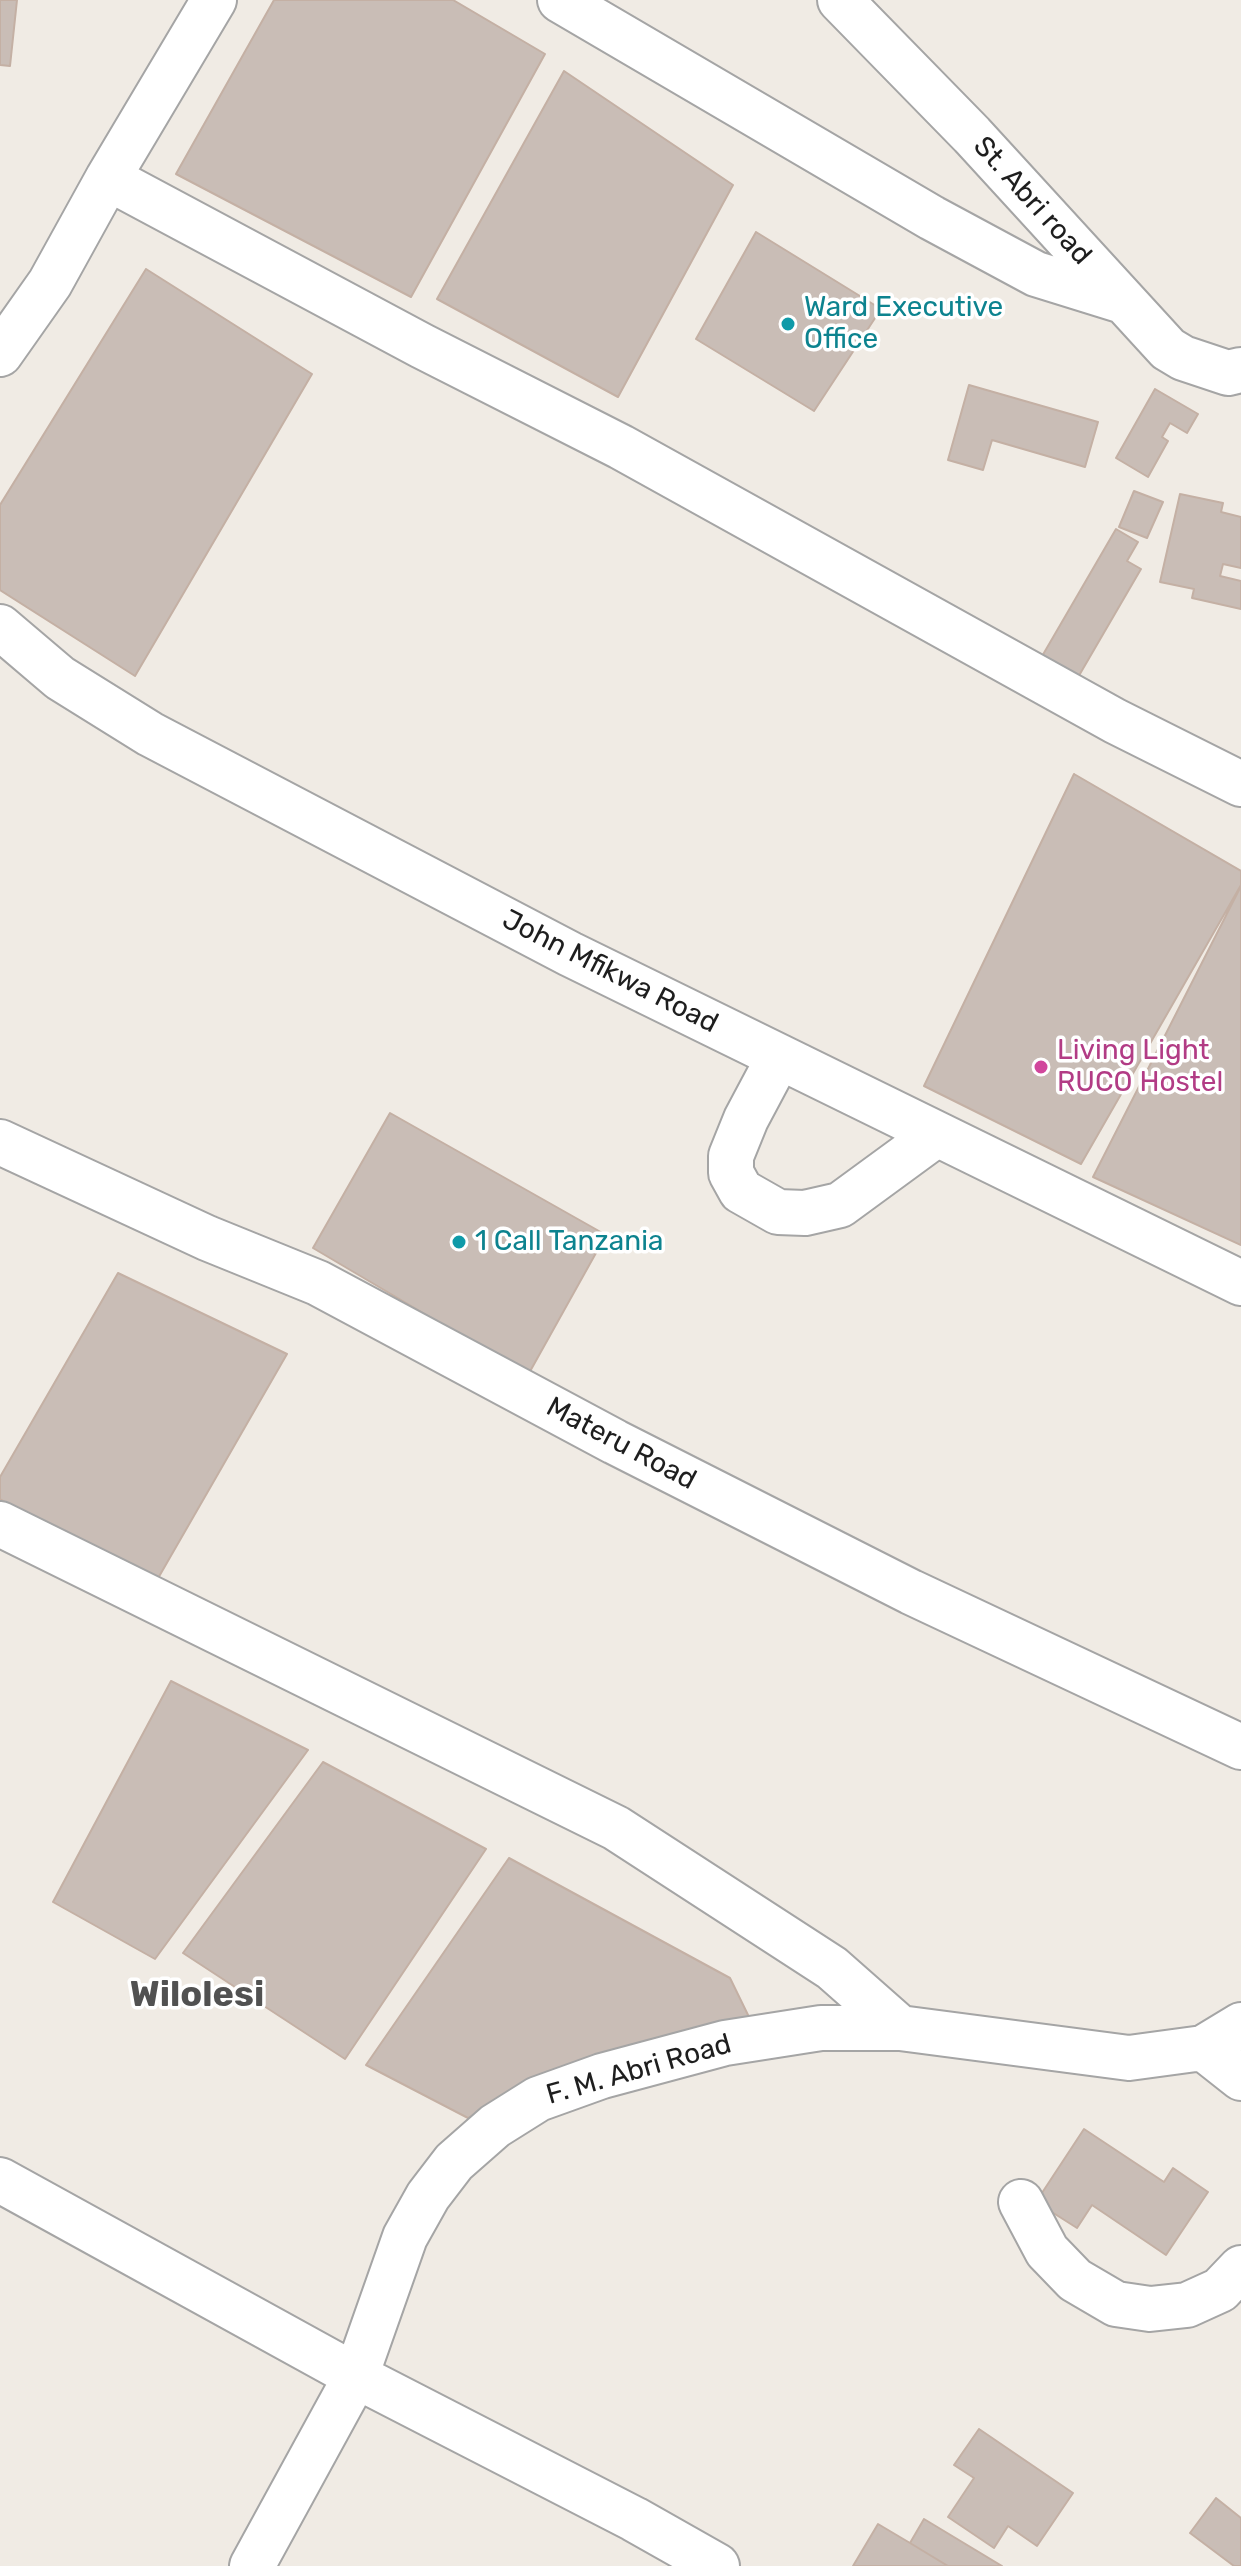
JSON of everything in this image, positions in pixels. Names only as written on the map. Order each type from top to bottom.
[{"type":"street","points":[[0,354],[50,283],[108,178],[214,0]]},
{"type":"street","points":[[560,0],[932,218],[1036,274],[1123,301]]},
{"type":"street","name":"St. Abri road","points":[[840,0],[972,135],[1168,349],[1183,358],[1228,373],[1241,370]]},
{"type":"street","points":[[108,178],[422,346],[621,447],[1115,721],[1241,784]]},
{"type":"street","name":"John Mfikwa Road","points":[[0,627],[60,678],[150,734],[570,954],[1241,1283]]},
{"type":"street","points":[[779,1057],[746,1119],[731,1156],[731,1173],[741,1191],[778,1212],[805,1213],[840,1205],[937,1134]]},
{"type":"street","name":"Materu Road","points":[[0,1142],[207,1238],[318,1283],[615,1442],[911,1592],[1241,1747]]},
{"type":"street","points":[[0,1524],[616,1828],[832,1968],[900,2028]]},
{"type":"street","name":"F. M. Abri Road","points":[[252,2566],[356,2376],[405,2237],[428,2196],[454,2162],[495,2126],[538,2099],[602,2076],[725,2043],[821,2028],[900,2028],[1129,2058],[1203,2048],[1241,2025]]},
{"type":"street","points":[[1203,2048],[1241,2078]]},
{"type":"street","points":[[0,2180],[356,2376],[634,2519],[717,2566]]},
{"type":"street","points":[[1021,2202],[1047,2251],[1075,2280],[1116,2304],[1150,2309],[1187,2305],[1220,2290],[1241,2268]]},
{"type":"building","points":[[0,0],[17,0],[10,66],[0,65]]},
{"type":"building","points":[[274,0],[453,0],[545,54],[411,297],[176,174]]},
{"type":"building","points":[[564,71],[733,185],[618,397],[437,299]]},
{"type":"building","name":"Ward Executive Office","points":[[756,232],[881,309],[814,411],[696,339]]},
{"type":"building","points":[[146,269],[312,374],[135,676],[0,590],[0,505]]},
{"type":"building","points":[[969,385],[1098,422],[1085,467],[992,440],[983,470],[948,460]]},
{"type":"building","points":[[1155,389],[1198,414],[1187,433],[1170,423],[1162,437],[1168,441],[1148,477],[1116,458]]},
{"type":"building","points":[[1134,491],[1163,502],[1147,538],[1119,527]]},
{"type":"building","points":[[1180,494],[1223,503],[1221,512],[1241,517],[1241,568],[1223,564],[1220,576],[1241,581],[1241,609],[1192,598],[1194,589],[1160,582]]},
{"type":"building","points":[[1116,529],[1138,542],[1127,561],[1141,569],[1077,679],[1041,658]]},
{"type":"building","points":[[1074,774],[1241,871],[1241,885],[1081,1164],[924,1086]]},
{"type":"building","points":[[1241,886],[1241,1245],[1093,1177]]},
{"type":"building","name":"1 Call Tanzania","points":[[390,1113],[606,1235],[528,1375],[313,1248]]},
{"type":"building","points":[[118,1273],[287,1354],[153,1587],[0,1499],[0,1477]]},
{"type":"building","points":[[171,1681],[308,1750],[155,1959],[53,1902]]},
{"type":"building","points":[[323,1762],[486,1849],[345,2059],[183,1953]]},
{"type":"building","points":[[509,1858],[730,1978],[749,2017],[531,2080],[468,2118],[366,2065]]},
{"type":"building","points":[[1084,2129],[1164,2182],[1173,2168],[1208,2192],[1166,2255],[1092,2205],[1077,2228],[1036,2202]]},
{"type":"building","points":[[979,2429],[1073,2493],[1037,2546],[1008,2526],[994,2548],[948,2517],[974,2478],[954,2465]]},
{"type":"building","points":[[1216,2498],[1241,2518],[1241,2566],[1234,2566],[1190,2533]]},
{"type":"building","points":[[924,2519],[1002,2566],[948,2566],[910,2543]]},
{"type":"building","points":[[878,2524],[910,2543],[948,2566],[853,2566]]},
{"type":"place","name":"Ward Executive Office","points":[[788,324]]},
{"type":"place","name":"Living Light RUCO Hostel","points":[[1041,1067]]},
{"type":"place","name":"1 Call Tanzania","points":[[459,1242]]},
{"type":"district","name":"Wilolesi","points":[[197,1996]]}]
